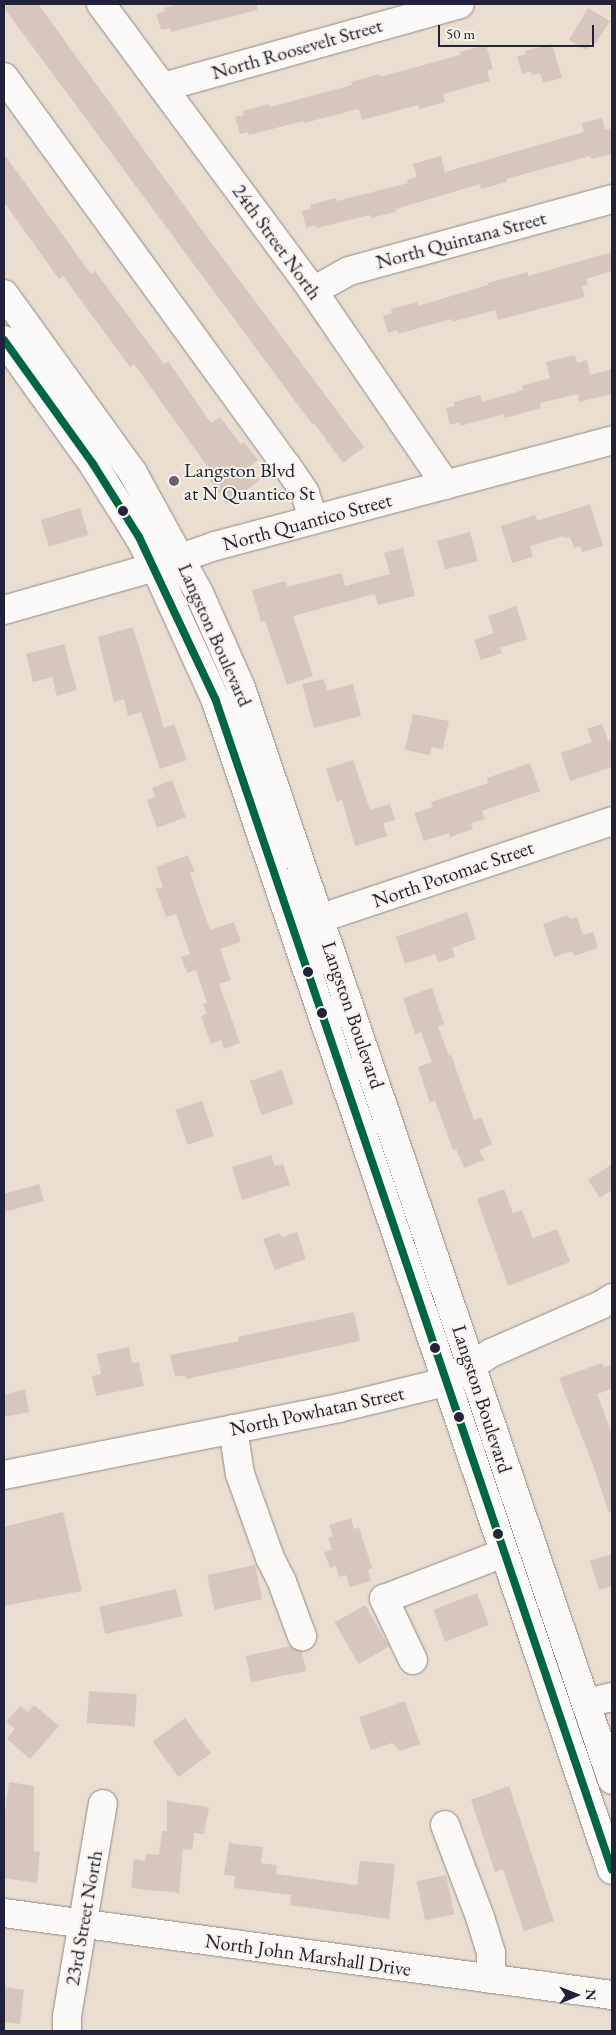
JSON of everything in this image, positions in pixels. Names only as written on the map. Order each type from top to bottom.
[{"type":"street","name":"24th Street North","points":[[102,4],[313,291],[446,485]]},
{"type":"street","name":"North Roosevelt Street","points":[[163,87],[460,4]]},
{"type":"street","points":[[4,77],[287,466],[304,493],[313,519]]},
{"type":"street","name":"North Quintana Street","points":[[313,291],[348,271],[612,199]]},
{"type":"street","name":"Langston Boulevard","points":[[4,294],[133,473],[181,558],[217,631],[241,688],[612,1780]]},
{"type":"street","name":"Langston Boulevard","points":[[4,340],[93,464],[155,567],[216,701],[612,1870]]},
{"type":"street","name":"North Quantico Street","points":[[4,610],[155,567],[215,546],[612,440]]},
{"type":"street","name":"North Potomac Street","points":[[294,928],[612,821]]},
{"type":"street","name":"North Powhatan Street","points":[[4,1475],[338,1408],[446,1382],[471,1364],[511,1343],[601,1305],[612,1298]]},
{"type":"street","points":[[233,1429],[240,1474],[258,1526],[302,1636]]},
{"type":"street","points":[[413,1660],[384,1599],[504,1553]]},
{"type":"street","points":[[586,1703],[612,1697]]},
{"type":"street","name":"23rd Street North","points":[[67,2031],[67,2016],[103,1804]]},
{"type":"street","points":[[445,1825],[480,1916],[491,1953],[491,1980]]},
{"type":"street","name":"North John Marshall Drive","points":[[4,1913],[612,1996]]},
{"type":"building","points":[[4,4],[38,4],[207,237],[364,447],[343,463],[314,423],[312,424],[4,8]]},
{"type":"building","points":[[179,4],[257,4],[257,10],[171,32],[170,28],[161,30],[156,14],[165,11],[164,8]]},
{"type":"building","points":[[588,8],[610,21],[595,44],[592,41],[586,50],[569,40]]},
{"type":"building","points":[[552,44],[562,78],[543,83],[540,73],[532,75],[531,71],[522,74],[517,57],[526,54],[525,51]]},
{"type":"building","points":[[486,45],[493,69],[487,71],[490,81],[443,94],[445,102],[419,109],[418,105],[362,120],[359,109],[249,135],[248,132],[240,134],[235,117],[244,115],[243,111],[269,104],[270,107],[352,85],[351,82],[379,74],[380,77],[460,55],[460,52]]},
{"type":"building","points":[[602,118],[605,130],[612,128],[612,154],[591,159],[590,156],[506,179],[507,182],[481,189],[480,184],[396,209],[396,212],[371,218],[370,215],[316,228],[315,225],[306,228],[302,211],[311,209],[310,205],[335,198],[337,201],[408,183],[407,180],[417,177],[413,164],[441,156],[445,172],[584,132],[582,123]]},
{"type":"building","points":[[4,154],[91,274],[95,271],[164,364],[168,361],[211,423],[220,417],[241,444],[244,442],[258,460],[250,466],[260,480],[227,504],[210,480],[215,477],[134,364],[130,367],[63,276],[59,279],[4,202]]},
{"type":"building","points":[[612,252],[612,271],[586,279],[588,285],[582,286],[585,297],[498,320],[495,310],[452,322],[451,319],[398,334],[397,330],[388,333],[383,316],[392,313],[391,309],[417,302],[418,306],[488,285],[488,283],[528,272],[528,276]]},
{"type":"building","points":[[575,355],[577,363],[587,360],[590,375],[612,369],[612,394],[579,402],[578,394],[540,403],[541,408],[505,418],[504,414],[460,426],[459,422],[450,425],[446,408],[455,406],[454,402],[480,395],[482,402],[523,390],[522,386],[550,378],[546,362]]},
{"type":"building","points":[[590,504],[603,546],[582,552],[580,546],[574,548],[570,537],[565,538],[564,536],[530,546],[533,557],[512,563],[501,526],[535,515],[537,521]]},
{"type":"building","points":[[80,508],[88,535],[49,547],[41,520]]},
{"type":"building","points":[[470,532],[478,561],[445,570],[437,541]]},
{"type":"building","points":[[403,548],[415,596],[378,605],[375,594],[293,616],[313,676],[287,685],[265,621],[261,622],[252,590],[286,581],[287,587],[342,573],[345,586],[390,574],[384,553]]},
{"type":"building","points":[[516,606],[527,639],[500,648],[502,653],[481,660],[474,640],[494,633],[488,616]]},
{"type":"building","points":[[133,627],[164,728],[174,724],[187,760],[160,769],[141,712],[128,716],[124,699],[114,702],[98,637]]},
{"type":"building","points":[[64,644],[77,690],[57,696],[52,677],[33,682],[26,654]]},
{"type":"building","points":[[324,679],[327,691],[353,684],[361,716],[314,728],[302,684]]},
{"type":"building","points":[[413,714],[449,721],[443,749],[432,747],[430,755],[405,750]]},
{"type":"building","points":[[602,724],[608,741],[612,739],[612,767],[570,781],[561,753],[592,742],[587,729]]},
{"type":"building","points":[[353,760],[370,810],[390,804],[395,820],[383,823],[387,836],[355,846],[342,800],[337,802],[326,769]]},
{"type":"building","points":[[530,763],[540,791],[482,811],[485,819],[471,823],[473,829],[450,837],[449,833],[424,841],[414,813],[433,807],[431,802],[488,783],[487,778]]},
{"type":"building","points":[[172,780],[186,817],[157,828],[147,800],[155,797],[152,788]]},
{"type":"building","points":[[188,855],[195,872],[190,873],[210,930],[234,922],[241,942],[220,949],[231,980],[219,984],[240,1043],[224,1049],[221,1040],[211,1044],[201,1016],[207,1014],[203,1004],[207,1003],[196,970],[187,973],[181,957],[190,954],[176,914],[166,917],[156,889],[163,887],[156,867]]},
{"type":"building","points":[[467,912],[476,939],[452,948],[455,957],[438,962],[435,954],[405,964],[396,937]]},
{"type":"building","points":[[568,915],[570,919],[577,917],[583,935],[593,932],[598,948],[574,956],[572,951],[554,957],[543,924]]},
{"type":"building","points":[[432,988],[444,1024],[438,1026],[449,1056],[451,1055],[474,1120],[481,1117],[492,1144],[479,1150],[484,1160],[464,1168],[456,1149],[453,1150],[435,1101],[430,1103],[418,1067],[432,1062],[421,1032],[415,1034],[403,998]]},
{"type":"building","points":[[282,1070],[294,1104],[262,1115],[250,1081]]},
{"type":"building","points":[[202,1101],[214,1136],[188,1145],[176,1110]]},
{"type":"building","points":[[271,1155],[275,1166],[283,1164],[290,1185],[242,1200],[232,1167]]},
{"type":"building","points":[[612,1164],[612,1190],[600,1198],[588,1180]]},
{"type":"building","points":[[39,1184],[44,1201],[4,1212],[4,1194]]},
{"type":"building","points":[[504,1189],[513,1213],[522,1210],[533,1238],[557,1229],[570,1262],[508,1286],[477,1199]]},
{"type":"building","points":[[297,1232],[306,1259],[275,1270],[263,1239],[280,1233],[282,1237]]},
{"type":"building","points":[[354,1312],[360,1341],[186,1379],[185,1375],[175,1377],[170,1355],[239,1341],[238,1337]]},
{"type":"building","points":[[129,1347],[132,1363],[139,1362],[144,1386],[96,1396],[92,1376],[101,1374],[97,1354]]},
{"type":"building","points":[[602,1363],[604,1367],[612,1364],[612,1389],[597,1394],[612,1434],[612,1512],[609,1513],[594,1468],[559,1378]]},
{"type":"building","points":[[25,1389],[29,1412],[4,1417],[4,1395]]},
{"type":"building","points":[[63,1512],[82,1591],[4,1606],[4,1527]]},
{"type":"building","points":[[351,1518],[354,1529],[359,1527],[372,1568],[368,1570],[371,1581],[350,1587],[346,1575],[339,1577],[336,1566],[330,1568],[324,1552],[332,1550],[328,1538],[333,1536],[329,1525]]},
{"type":"building","points":[[612,1554],[612,1586],[599,1590],[590,1561]]},
{"type":"building","points":[[255,1565],[262,1599],[214,1609],[207,1575]]},
{"type":"building","points":[[176,1589],[182,1616],[105,1634],[99,1607]]},
{"type":"building","points":[[477,1593],[489,1625],[445,1642],[433,1610]]},
{"type":"building","points":[[365,1605],[389,1647],[359,1664],[335,1622]]},
{"type":"building","points":[[291,1646],[302,1651],[306,1671],[251,1682],[246,1656]]},
{"type":"building","points":[[89,1691],[137,1694],[135,1726],[87,1723]]},
{"type":"building","points":[[405,1701],[420,1744],[400,1751],[392,1743],[371,1750],[359,1717]]},
{"type":"building","points":[[34,1705],[59,1726],[30,1759],[7,1739],[15,1729],[6,1722],[20,1706],[28,1712]]},
{"type":"building","points":[[185,1718],[211,1754],[179,1777],[153,1742]]},
{"type":"building","points":[[9,1782],[34,1786],[34,1851],[40,1852],[37,1883],[4,1878],[4,1819]]},
{"type":"building","points":[[509,1786],[554,1921],[524,1931],[503,1869],[495,1872],[471,1800]]},
{"type":"building","points":[[167,1801],[209,1807],[204,1834],[194,1833],[192,1850],[183,1849],[179,1893],[131,1888],[134,1859],[145,1861],[146,1854],[159,1855],[162,1831],[167,1831]]},
{"type":"building","points":[[229,1843],[263,1847],[261,1863],[277,1865],[276,1874],[357,1885],[360,1861],[395,1864],[389,1919],[290,1905],[291,1895],[234,1888],[235,1876],[224,1875]]},
{"type":"building","points":[[446,1875],[454,1914],[425,1920],[417,1881]]},
{"type":"building","points":[[4,1987],[24,1990],[20,2024],[4,2022]]},
{"type":"transit line","points":[[4,340],[93,464],[139,537],[216,701],[612,1870]]},
{"type":"place","name":"Langston Blvd at N Quantico St","points":[[174,481]]}]
